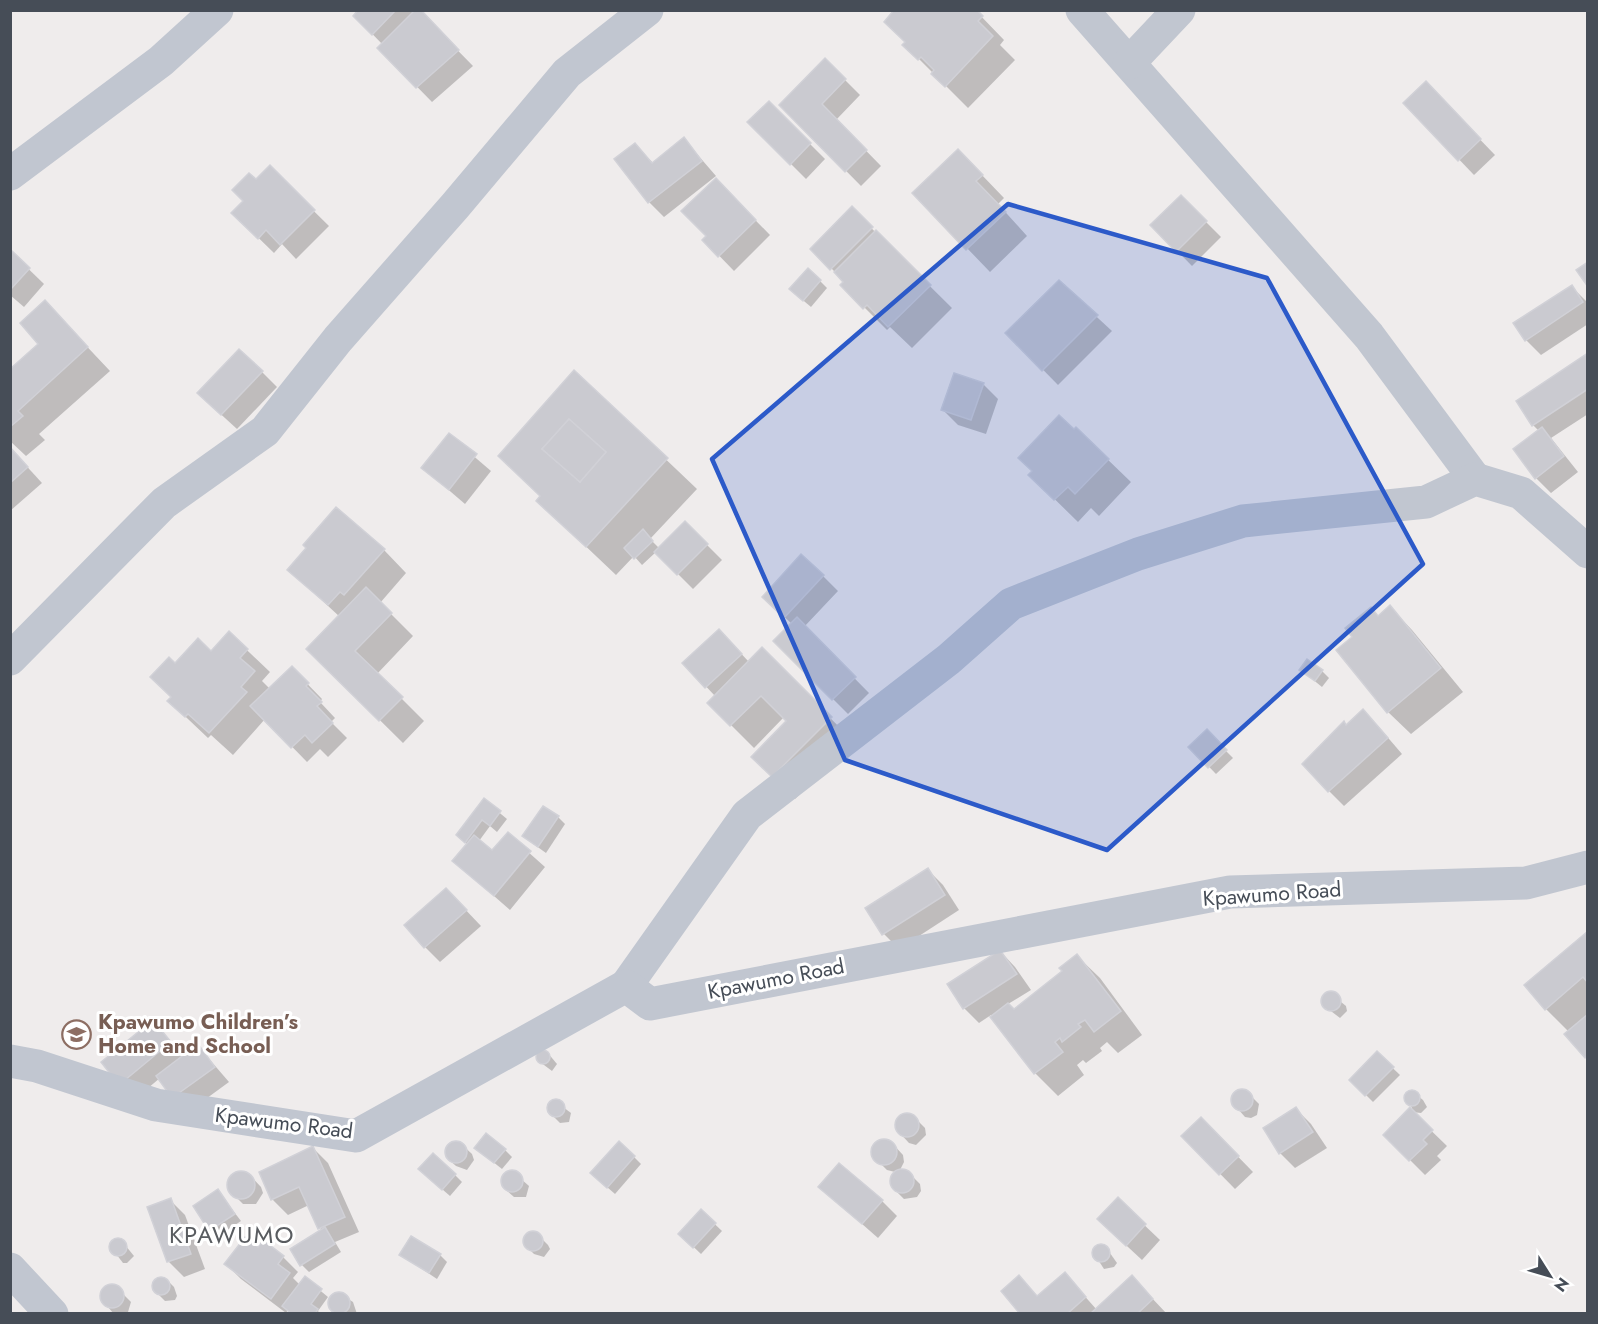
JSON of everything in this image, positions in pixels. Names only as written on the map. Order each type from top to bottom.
[{"type":"street","points":[[10,174],[161,61],[217,10]]},
{"type":"street","points":[[10,659],[164,503],[265,431],[338,339],[455,206],[567,73],[647,10]]},
{"type":"street","points":[[1082,10],[1369,336],[1475,479],[1521,493],[1587,552]]},
{"type":"street","points":[[1129,63],[1179,10]]},
{"type":"street","points":[[626,986],[747,815],[949,659],[1011,604],[1138,554],[1243,521],[1426,502],[1475,479]]},
{"type":"street","name":"Kpawumo Road","points":[[10,1061],[37,1065],[156,1105],[356,1136],[626,986],[650,1004],[1230,892],[1526,883],[1587,867]]},
{"type":"street","points":[[10,1269],[52,1314]]},
{"type":"highlighted area","points":[[1008,204],[1267,278],[1423,564],[1107,850],[845,760],[712,459]]},
{"type":"building","points":[[358,10],[396,10],[372,35],[353,16]]},
{"type":"building","points":[[415,10],[421,10],[459,50],[416,88],[377,48]]},
{"type":"building","points":[[894,10],[977,10],[983,16],[978,21],[993,36],[945,87],[931,74],[934,70],[921,57],[918,60],[902,45],[905,42],[884,22]]},
{"type":"building","points":[[825,58],[846,79],[822,104],[867,150],[845,172],[779,105]]},
{"type":"building","points":[[1426,81],[1481,139],[1458,161],[1403,103]]},
{"type":"building","points":[[769,101],[811,143],[790,165],[747,122]]},
{"type":"building","points":[[684,137],[702,161],[648,203],[614,159],[635,143],[652,163]]},
{"type":"building","points":[[958,149],[983,175],[976,181],[1006,212],[966,250],[912,193]]},
{"type":"building","points":[[270,165],[315,210],[280,245],[266,230],[258,239],[231,213],[243,201],[232,190],[249,173],[256,179]]},
{"type":"building","points":[[716,178],[756,220],[718,257],[702,240],[706,236],[681,211]]},
{"type":"building","points":[[1181,195],[1207,221],[1176,252],[1150,225]]},
{"type":"building","points":[[852,206],[873,227],[830,270],[810,249]]},
{"type":"building","points":[[876,230],[931,285],[888,327],[867,305],[863,309],[840,285],[843,282],[834,272]]},
{"type":"building","points":[[10,250],[30,268],[10,290]]},
{"type":"building","points":[[1588,262],[1588,287],[1576,270]]},
{"type":"building","points":[[808,268],[821,280],[803,301],[789,289]]},
{"type":"building","points":[[1059,280],[1098,315],[1042,371],[1005,333]]},
{"type":"building","points":[[1572,285],[1583,302],[1525,341],[1513,323]]},
{"type":"building","points":[[45,300],[88,347],[18,411],[23,416],[10,427],[10,369],[38,344],[20,323]]},
{"type":"building","points":[[239,349],[263,371],[221,415],[197,393]]},
{"type":"building","points":[[1588,353],[1588,389],[1532,426],[1516,401]]},
{"type":"building","points":[[574,370],[668,458],[586,547],[536,501],[540,496],[498,456]],"holes":[[[569,419],[606,452],[580,482],[542,449]]]},
{"type":"building","points":[[954,373],[984,383],[971,420],[941,410]]},
{"type":"building","points":[[1059,415],[1074,429],[1076,427],[1109,459],[1075,494],[1068,487],[1054,500],[1028,475],[1032,471],[1018,458]]},
{"type":"building","points":[[569,419],[606,452],[580,482],[542,449]]},
{"type":"building","points":[[1542,427],[1564,456],[1535,479],[1513,449]]},
{"type":"building","points":[[449,433],[477,454],[449,490],[421,468]]},
{"type":"building","points":[[10,447],[28,467],[10,483]]},
{"type":"building","points":[[336,507],[385,549],[344,595],[340,592],[328,605],[287,570],[306,548],[303,545]]},
{"type":"building","points":[[685,521],[708,544],[677,575],[654,552]]},
{"type":"building","points":[[643,529],[653,541],[634,559],[624,548]]},
{"type":"building","points":[[801,554],[824,575],[784,618],[762,597]]},
{"type":"building","points":[[366,587],[392,613],[355,651],[403,697],[379,721],[306,649]]},
{"type":"building","points":[[1390,605],[1441,668],[1387,713],[1336,650],[1352,637],[1345,628],[1371,607],[1378,616]]},
{"type":"building","points":[[797,617],[856,677],[832,700],[773,641]]},
{"type":"building","points":[[719,629],[742,654],[705,688],[682,663]]},
{"type":"building","points":[[229,631],[248,649],[240,658],[255,671],[241,687],[247,692],[209,733],[188,714],[185,717],[167,701],[171,697],[150,677],[169,657],[175,663],[198,638],[211,651]]},
{"type":"building","points":[[762,647],[832,717],[772,777],[751,757],[786,721],[761,696],[730,726],[707,703]]},
{"type":"building","points":[[1307,659],[1323,670],[1315,681],[1299,670]]},
{"type":"building","points":[[292,666],[309,683],[306,686],[322,702],[317,706],[333,723],[312,743],[305,735],[291,748],[250,706]]},
{"type":"building","points":[[1363,709],[1388,738],[1328,792],[1302,764],[1344,721],[1346,725]]},
{"type":"building","points":[[1207,729],[1227,750],[1208,768],[1188,747]]},
{"type":"building","points":[[484,798],[501,811],[490,826],[482,820],[465,843],[456,835]]},
{"type":"building","points":[[543,806],[559,816],[538,847],[522,836]]},
{"type":"building","points":[[508,832],[531,851],[494,896],[452,861],[474,835],[492,850]]},
{"type":"building","points":[[928,868],[945,895],[882,935],[865,908]]},
{"type":"building","points":[[446,888],[467,910],[424,948],[404,925]]},
{"type":"building","points":[[1588,931],[1588,983],[1583,977],[1545,1010],[1524,985]]},
{"type":"building","points":[[1000,950],[1017,974],[963,1009],[947,984]]},
{"type":"building","points":[[1077,954],[1121,1011],[1094,1032],[1085,1020],[1078,1024],[1081,1027],[1062,1042],[1060,1038],[1055,1042],[1063,1052],[1034,1074],[990,1017],[1008,1003],[1014,1009],[1062,971],[1059,968]]},
{"type":"building","points":[[1331,991],[1338,994],[1341,1001],[1338,1008],[1331,1011],[1324,1008],[1321,1001],[1324,994]]},
{"type":"building","points":[[1588,1014],[1588,1055],[1585,1058],[1564,1034]]},
{"type":"building","points":[[153,1020],[171,1042],[119,1085],[101,1062]]},
{"type":"building","points":[[198,1044],[215,1067],[172,1098],[156,1076]]},
{"type":"building","points":[[543,1050],[548,1052],[550,1057],[548,1062],[543,1064],[538,1062],[536,1057],[538,1052]]},
{"type":"building","points":[[1377,1051],[1394,1067],[1365,1096],[1349,1080]]},
{"type":"building","points":[[1242,1089],[1250,1092],[1253,1100],[1250,1108],[1242,1111],[1234,1108],[1231,1100],[1234,1092]]},
{"type":"building","points":[[1409,1090],[1415,1090],[1420,1098],[1418,1104],[1409,1106],[1404,1101],[1404,1095]]},
{"type":"building","points":[[556,1099],[562,1102],[565,1108],[562,1114],[556,1117],[550,1114],[547,1108],[550,1102]]},
{"type":"building","points":[[1296,1107],[1313,1132],[1279,1154],[1263,1128]]},
{"type":"building","points":[[1410,1107],[1433,1130],[1423,1140],[1427,1144],[1409,1161],[1383,1135]]},
{"type":"building","points":[[902,1113],[912,1113],[919,1120],[919,1130],[912,1137],[902,1137],[895,1130],[895,1120]]},
{"type":"building","points":[[1201,1117],[1239,1156],[1219,1175],[1181,1136]]},
{"type":"building","points":[[486,1133],[506,1149],[494,1163],[474,1148]]},
{"type":"building","points":[[884,1139],[893,1143],[897,1152],[893,1161],[884,1165],[875,1161],[871,1152],[875,1143]]},
{"type":"building","points":[[452,1141],[460,1141],[467,1148],[467,1156],[460,1163],[452,1163],[445,1156],[445,1148]]},
{"type":"building","points":[[619,1141],[635,1156],[607,1188],[590,1173]]},
{"type":"building","points":[[313,1146],[345,1217],[318,1229],[299,1187],[271,1200],[259,1172]]},
{"type":"building","points":[[433,1153],[456,1174],[442,1190],[418,1169]]},
{"type":"building","points":[[839,1163],[883,1200],[862,1224],[818,1187]]},
{"type":"building","points":[[902,1169],[911,1172],[914,1181],[911,1190],[902,1193],[893,1190],[890,1181],[893,1172]]},
{"type":"building","points":[[512,1170],[520,1173],[523,1181],[520,1189],[512,1192],[504,1189],[501,1181],[504,1173]]},
{"type":"building","points":[[241,1171],[251,1175],[255,1185],[251,1195],[241,1199],[231,1195],[227,1185],[231,1175]]},
{"type":"building","points":[[218,1189],[235,1214],[209,1231],[193,1206]]},
{"type":"building","points":[[1118,1197],[1146,1224],[1126,1246],[1097,1219]]},
{"type":"building","points":[[171,1198],[191,1254],[167,1262],[147,1207]]},
{"type":"building","points":[[701,1209],[716,1223],[693,1248],[678,1234]]},
{"type":"building","points":[[325,1227],[335,1244],[300,1266],[290,1249]]},
{"type":"building","points":[[533,1231],[540,1234],[543,1241],[540,1248],[533,1251],[526,1248],[523,1241],[526,1234]]},
{"type":"building","points":[[411,1236],[441,1254],[429,1273],[399,1255]]},
{"type":"building","points":[[245,1237],[258,1247],[263,1240],[284,1256],[278,1264],[290,1273],[271,1299],[224,1264]]},
{"type":"building","points":[[118,1238],[124,1241],[127,1247],[124,1253],[118,1256],[112,1253],[109,1247],[112,1241]]},
{"type":"building","points":[[1097,1244],[1105,1244],[1110,1249],[1108,1260],[1097,1262],[1092,1257],[1092,1249]]},
{"type":"building","points":[[1065,1272],[1086,1297],[1067,1314],[1020,1314],[1001,1291],[1019,1275],[1037,1296]]},
{"type":"building","points":[[1132,1275],[1153,1299],[1137,1314],[1090,1314]]},
{"type":"building","points":[[305,1276],[322,1289],[311,1304],[318,1309],[315,1314],[292,1314],[282,1306]]},
{"type":"building","points":[[157,1277],[165,1277],[170,1282],[168,1293],[157,1295],[152,1290],[152,1282]]},
{"type":"building","points":[[112,1284],[121,1287],[124,1296],[121,1305],[112,1308],[103,1305],[100,1296],[103,1287]]},
{"type":"building","points":[[335,1292],[343,1292],[350,1299],[350,1307],[343,1314],[335,1314],[328,1307],[328,1299]]},
{"type":"place","name":"Kpawumo Children’s Home and School","points":[[77,1034]]},
{"type":"district","name":"KPAWUMO","points":[[232,1234]]}]
